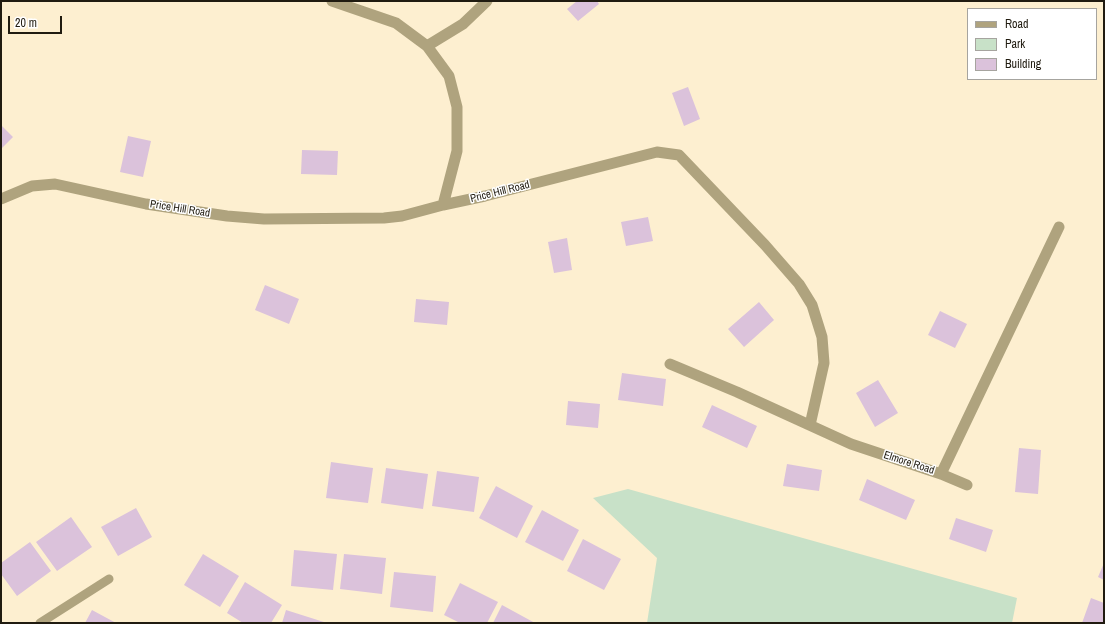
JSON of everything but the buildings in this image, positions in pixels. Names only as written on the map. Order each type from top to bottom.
[{"type":"street","points":[[332,1],[396,23],[427,46],[449,76],[457,107],[458,151],[443,205]]},
{"type":"street","points":[[427,46],[463,24],[487,1]]},
{"type":"street","name":"Price Hill Road","points":[[1,199],[32,186],[55,184],[146,204],[227,216],[264,219],[384,218],[402,216],[485,196],[657,152],[679,155],[765,245],[799,284],[812,305],[822,337],[824,363],[810,425]]},
{"type":"street","name":"Elmore Road","points":[[670,364],[737,392],[851,444],[941,474],[1059,227]]},
{"type":"street","points":[[941,474],[967,485]]},
{"type":"lane","points":[[40,623],[109,579]]},
{"type":"green space","points":[[628,489],[1017,598],[1012,623],[647,623],[657,558],[593,498]]}]
